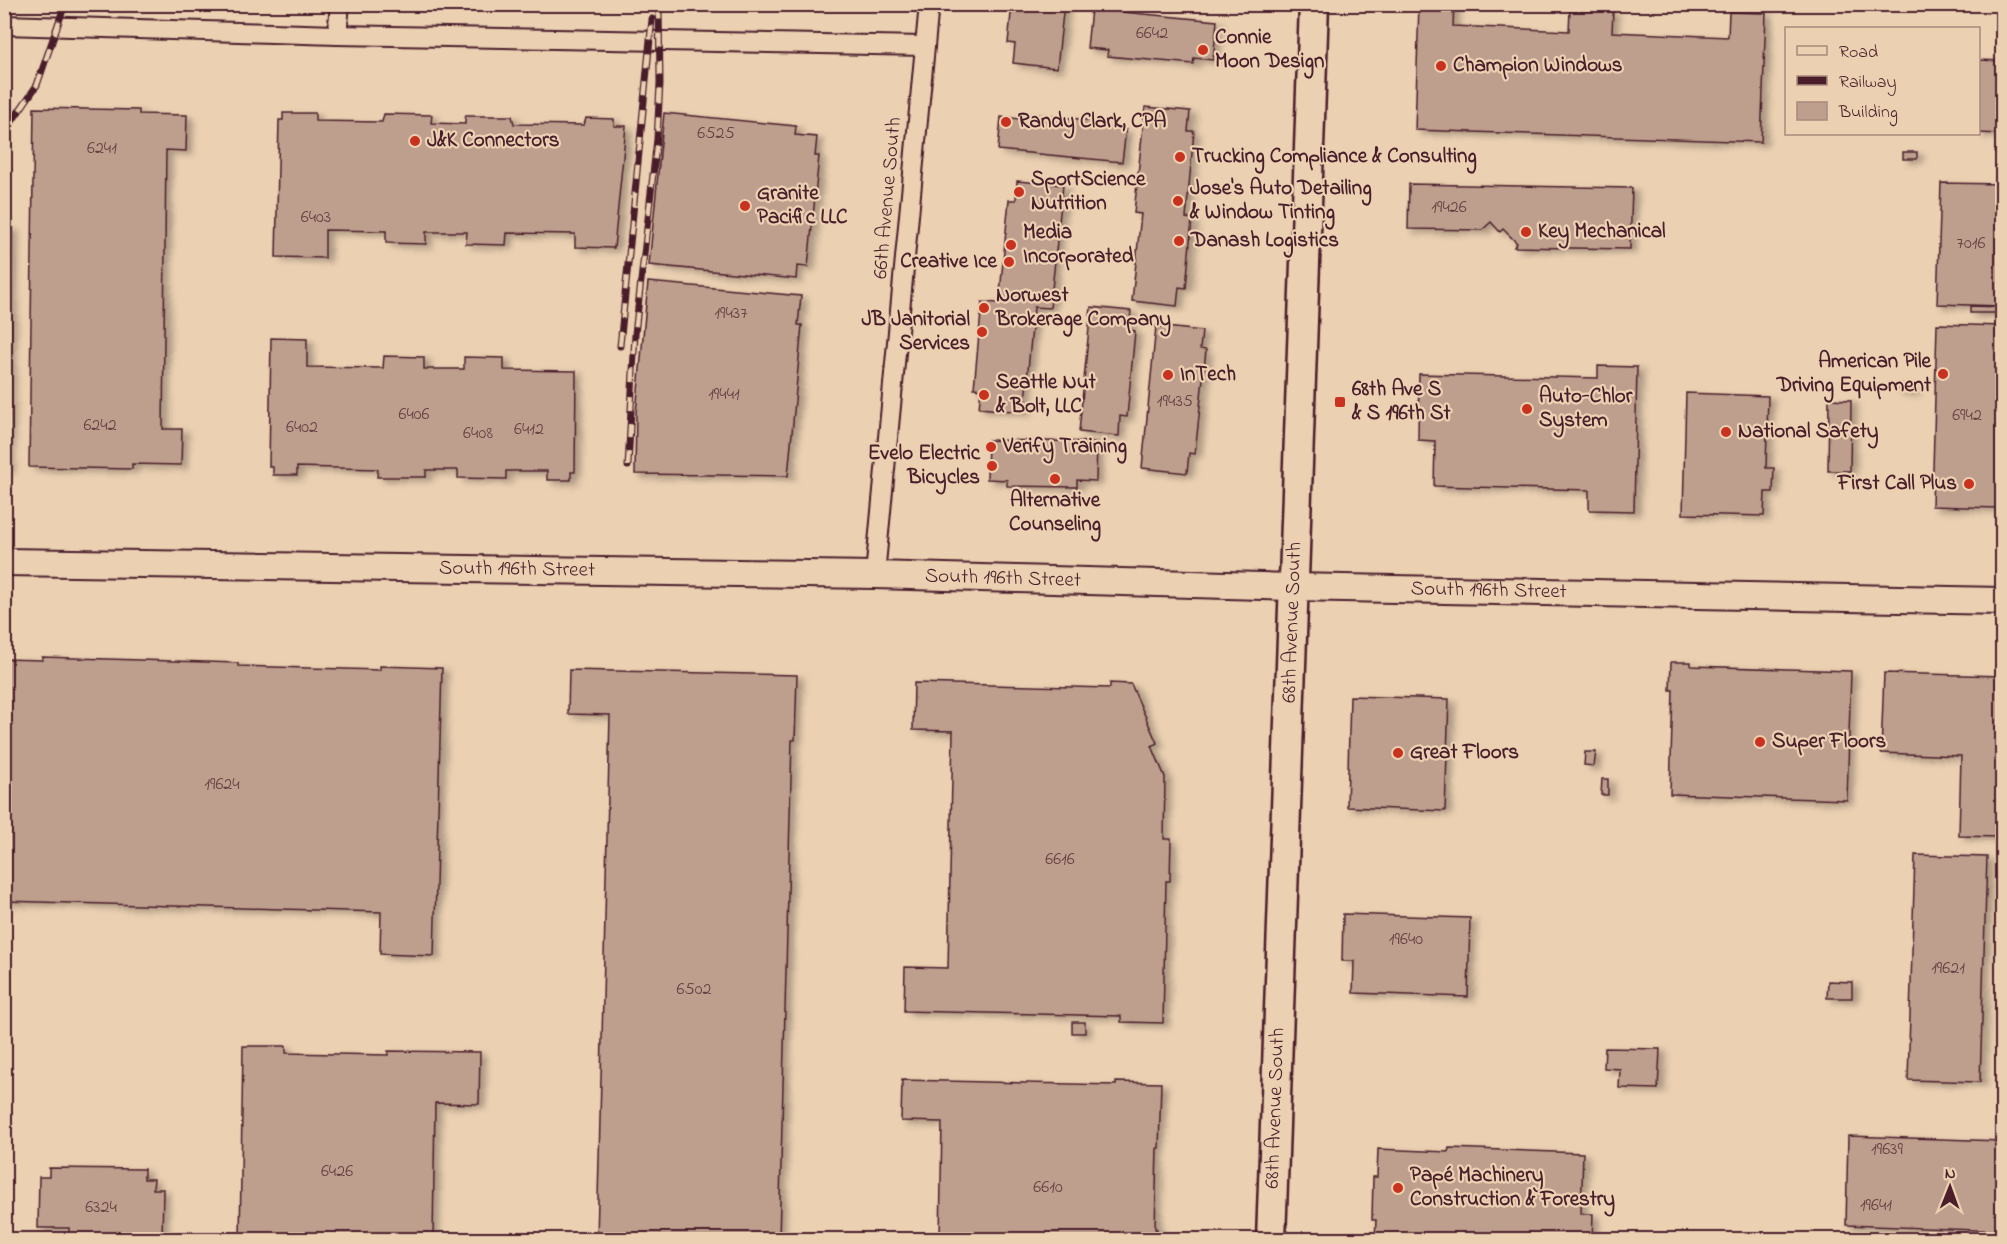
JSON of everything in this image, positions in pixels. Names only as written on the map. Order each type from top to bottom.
[{"type":"main road","name":"68th Avenue South","points":[[1271,1239],[1314,4]]},
{"type":"main road","name":"South 196th Street","points":[[4,562],[875,575],[1293,587],[2002,601]]},
{"type":"street","points":[[337,34],[340,4]]},
{"type":"street","name":"66th Avenue South","points":[[875,575],[929,4]]},
{"type":"street","points":[[4,25],[925,46]]},
{"type":"building","points":[[1012,4],[1064,4],[1057,68],[1013,63],[1015,44],[1008,43]]},
{"type":"building","points":[[1419,4],[1454,4],[1453,26],[1569,31],[1570,10],[1613,11],[1612,32],[1728,37],[1729,12],[1766,13],[1761,142],[1415,130]]},
{"type":"building","points":[[1091,9],[1217,21],[1213,60],[1194,58],[1193,64],[1107,56],[1108,50],[1087,48]]},
{"type":"building","points":[[1980,60],[2002,61],[2002,134],[1980,133]]},
{"type":"building","points":[[1145,107],[1190,111],[1188,131],[1194,131],[1186,218],[1192,219],[1186,288],[1179,287],[1177,306],[1132,301],[1141,214],[1134,213]]},
{"type":"building","points":[[34,108],[139,110],[139,114],[187,115],[186,151],[166,150],[163,429],[182,429],[181,465],[132,464],[132,469],[29,467]]},
{"type":"building","points":[[283,113],[315,113],[315,121],[382,122],[384,114],[432,115],[431,123],[465,124],[465,116],[512,116],[514,124],[584,125],[586,118],[614,119],[614,126],[626,126],[614,248],[575,247],[575,234],[507,233],[506,245],[466,244],[467,232],[426,232],[426,244],[386,243],[386,231],[325,230],[325,258],[276,257],[279,120],[283,120]]},
{"type":"building","points":[[664,113],[796,126],[795,135],[817,137],[815,156],[819,156],[808,267],[797,266],[796,279],[649,265]]},
{"type":"building","points":[[1021,113],[1107,122],[1106,128],[1126,130],[1122,162],[998,150],[1001,117],[1020,119]]},
{"type":"building","points":[[1903,152],[1917,152],[1917,159],[1903,159]]},
{"type":"building","points":[[1017,181],[1063,185],[1050,308],[1034,307],[1024,412],[979,408],[981,389],[974,388],[982,302],[999,303],[1009,200],[1016,200]]},
{"type":"building","points":[[1941,183],[2002,184],[2002,306],[1937,304]]},
{"type":"building","points":[[1409,184],[1632,188],[1630,249],[1514,247],[1517,243],[1503,229],[1500,232],[1491,222],[1482,230],[1408,229]]},
{"type":"building","points":[[4,228],[12,228],[8,470],[4,470]]},
{"type":"building","points":[[648,282],[801,296],[798,325],[802,325],[788,476],[635,474],[636,413]]},
{"type":"building","points":[[1970,306],[2001,307],[2001,313],[1970,313]]},
{"type":"building","points":[[1091,307],[1131,311],[1129,330],[1135,331],[1127,417],[1120,416],[1119,436],[1079,432]]},
{"type":"building","points":[[1937,324],[2002,326],[1997,508],[1932,506]]},
{"type":"building","points":[[1156,326],[1202,331],[1200,349],[1206,350],[1195,454],[1189,453],[1187,473],[1142,468]]},
{"type":"building","points":[[271,338],[307,339],[307,367],[383,368],[384,356],[424,357],[424,369],[464,369],[464,357],[504,358],[504,370],[576,371],[575,472],[571,472],[571,480],[547,480],[547,471],[506,471],[506,479],[458,478],[458,470],[426,470],[426,477],[377,477],[378,469],[297,467],[297,475],[273,475],[273,467],[269,467]]},
{"type":"building","name":"Auto-Chlor System","points":[[1598,366],[1637,367],[1634,511],[1589,510],[1589,490],[1434,486],[1435,441],[1418,440],[1419,374],[1598,378]]},
{"type":"building","points":[[1896,384],[1913,385],[1913,392],[1896,390]]},
{"type":"building","name":"National Safety","points":[[1686,393],[1768,396],[1766,468],[1774,468],[1773,492],[1765,492],[1764,516],[1683,514]]},
{"type":"building","points":[[1829,399],[1851,400],[1850,471],[1828,471]]},
{"type":"building","points":[[988,440],[1097,442],[1096,481],[1077,480],[1077,487],[1007,486],[1007,480],[987,479]]},
{"type":"building","points":[[42,657],[380,670],[380,666],[442,668],[434,956],[380,954],[381,912],[4,901],[4,659],[42,660]]},
{"type":"building","name":"Super Floors","points":[[1671,662],[1691,662],[1691,666],[1851,671],[1847,800],[1670,794],[1673,690],[1670,690]]},
{"type":"building","points":[[569,670],[797,675],[795,740],[792,740],[779,1240],[597,1240],[610,715],[568,714]]},
{"type":"building","points":[[1884,673],[2002,676],[1999,837],[1959,836],[1961,756],[1881,753]]},
{"type":"building","points":[[914,683],[1110,688],[1110,683],[1131,684],[1157,743],[1152,746],[1165,777],[1164,839],[1171,839],[1170,881],[1166,881],[1163,1023],[1121,1022],[1121,1016],[904,1011],[905,967],[948,968],[953,731],[913,730]]},
{"type":"building","name":"Great Floors","points":[[1350,696],[1449,699],[1445,811],[1347,807]]},
{"type":"building","points":[[1585,752],[1596,752],[1594,766],[1584,765]]},
{"type":"building","points":[[1602,779],[1608,779],[1608,795],[1601,795]]},
{"type":"building","points":[[1915,855],[1987,857],[1980,1082],[1908,1080]]},
{"type":"building","points":[[1343,914],[1470,918],[1468,997],[1353,993],[1354,961],[1342,961]]},
{"type":"building","points":[[1828,981],[1852,982],[1852,998],[1827,998]]},
{"type":"building","points":[[1072,1022],[1085,1022],[1085,1033],[1072,1033]]},
{"type":"building","points":[[243,1046],[286,1046],[286,1053],[388,1055],[388,1051],[480,1052],[479,1104],[435,1103],[433,1240],[240,1240]]},
{"type":"building","points":[[1605,1048],[1660,1049],[1658,1089],[1619,1088],[1620,1069],[1604,1068]]},
{"type":"building","points":[[902,1080],[1116,1085],[1116,1082],[1161,1083],[1159,1148],[1157,1148],[1155,1229],[1157,1229],[1157,1240],[940,1240],[942,1122],[901,1121]]},
{"type":"building","points":[[1848,1136],[2002,1141],[2002,1231],[1846,1225]]},
{"type":"building","points":[[1449,1148],[1583,1153],[1581,1214],[1593,1214],[1592,1240],[1426,1234],[1426,1240],[1375,1239],[1376,1220],[1372,1220],[1373,1177],[1377,1177],[1378,1149],[1448,1152]]},
{"type":"building","points":[[49,1168],[144,1169],[144,1179],[154,1179],[153,1189],[163,1189],[162,1240],[69,1240],[69,1228],[38,1228],[39,1177],[49,1177]]},
{"type":"railway","points":[[4,133],[37,85],[65,4]]},
{"type":"railway","points":[[628,466],[635,334],[657,139],[660,83],[659,4]]},
{"type":"railway","points":[[620,346],[652,19]]},
{"type":"place","name":"Connie Moon Design","points":[[1203,50]]},
{"type":"place","name":"Champion Windows","points":[[1441,66]]},
{"type":"place","name":"Randy Clark, CPA","points":[[1006,122]]},
{"type":"place","name":"J&K Connectors","points":[[415,141]]},
{"type":"place","name":"Trucking Compliance & Consulting","points":[[1180,157]]},
{"type":"place","name":"SportScience Nutrition","points":[[1019,192]]},
{"type":"place","name":"Jose's Auto Detailing & Window Tinting","points":[[1178,201]]},
{"type":"place","name":"Granite Pacific LLC","points":[[745,206]]},
{"type":"place","name":"Key Mechanical","points":[[1526,232]]},
{"type":"place","name":"Danash Logistics","points":[[1179,241]]},
{"type":"place","name":"Media Incorporated","points":[[1011,245]]},
{"type":"place","name":"Creative Ice","points":[[1009,262]]},
{"type":"place","name":"Norwest Brokerage Company","points":[[984,308]]},
{"type":"place","name":"JB Janitorial Services","points":[[982,332]]},
{"type":"place","name":"American Pile Driving Equipment","points":[[1943,374]]},
{"type":"place","name":"InTech","points":[[1168,375]]},
{"type":"place","name":"Seattle Nut & Bolt, LLC","points":[[984,395]]},
{"type":"place","name":"68th Ave S & S 196th St","points":[[1340,402]]},
{"type":"place","name":"Auto-Chlor System","points":[[1527,409]]},
{"type":"place","name":"National Safety","points":[[1726,432]]},
{"type":"place","name":"Verify Training","points":[[991,447]]},
{"type":"place","name":"Evelo Electric Bicycles","points":[[992,466]]},
{"type":"place","name":"Alternative Counseling","points":[[1055,479]]},
{"type":"place","name":"First Call Plus","points":[[1969,484]]},
{"type":"place","name":"Super Floors","points":[[1760,742]]},
{"type":"place","name":"Great Floors","points":[[1398,753]]},
{"type":"place","name":"Papé Machinery Construction & Forestry","points":[[1398,1188]]}]
